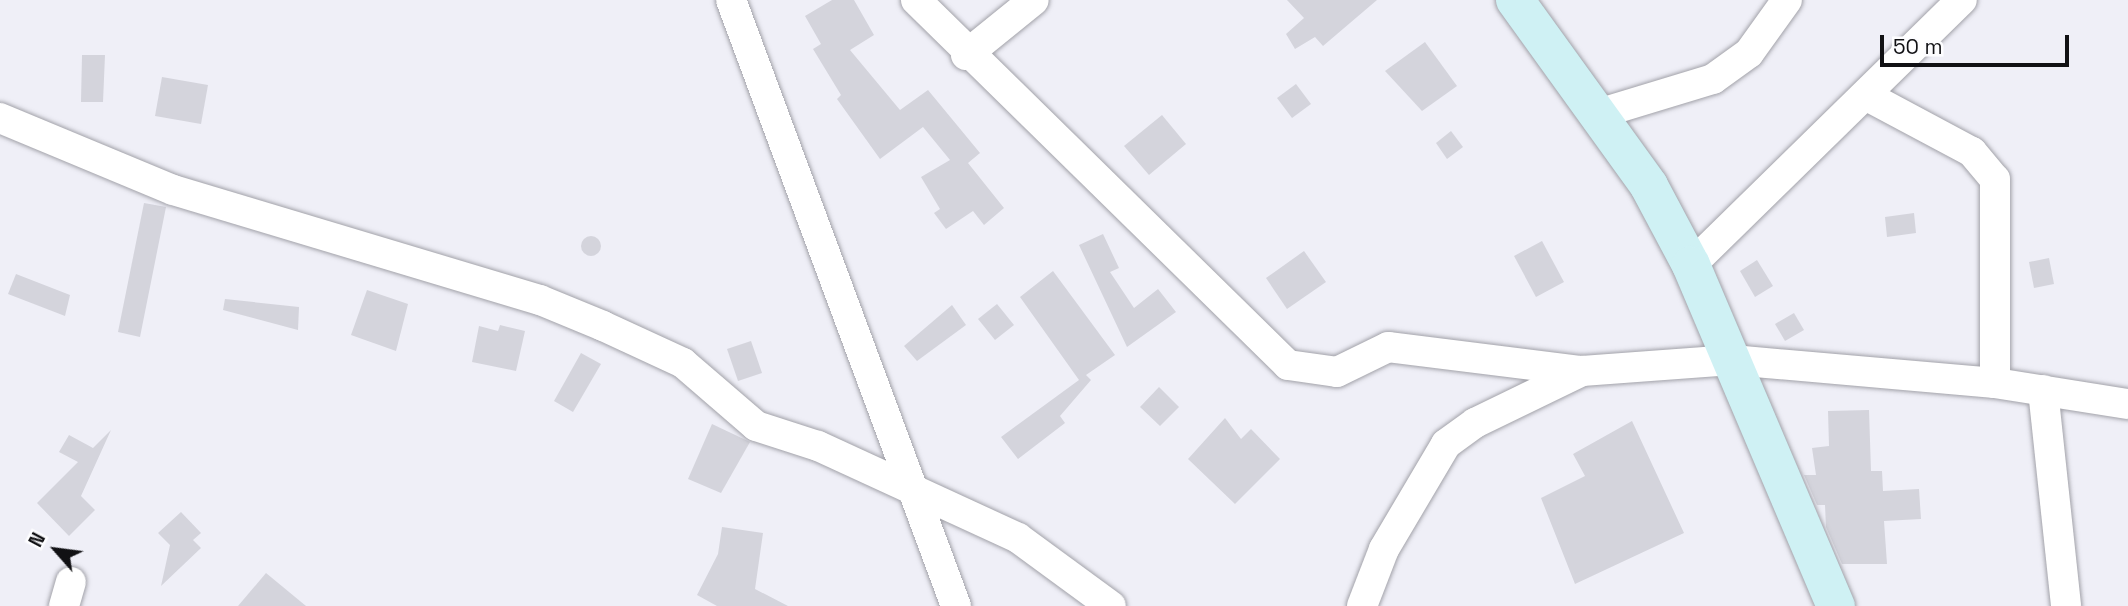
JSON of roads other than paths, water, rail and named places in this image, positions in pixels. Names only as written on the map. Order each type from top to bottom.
[{"type":"street","points":[[730,0],[956,606]]},
{"type":"street","points":[[916,0],[966,55],[1288,365],[1337,372],[1388,347],[1582,371],[1732,360],[1995,383],[2128,404]]},
{"type":"street","points":[[966,55],[1034,0]]},
{"type":"street","points":[[1515,0],[1601,113],[1691,265],[1836,606]]},
{"type":"street","points":[[1601,113],[1713,79],[1749,53],[1787,0]]},
{"type":"street","points":[[1691,265],[1869,97],[1962,0]]},
{"type":"street","points":[[1869,97],[1972,152],[1995,179],[1995,383]]},
{"type":"street","points":[[0,118],[173,190],[552,305],[683,363],[756,426],[913,487],[1018,538],[1111,606]]},
{"type":"street","points":[[1362,606],[1389,538],[1446,444],[1475,423],[1582,371]]},
{"type":"street","points":[[2043,390],[2066,606]]}]
